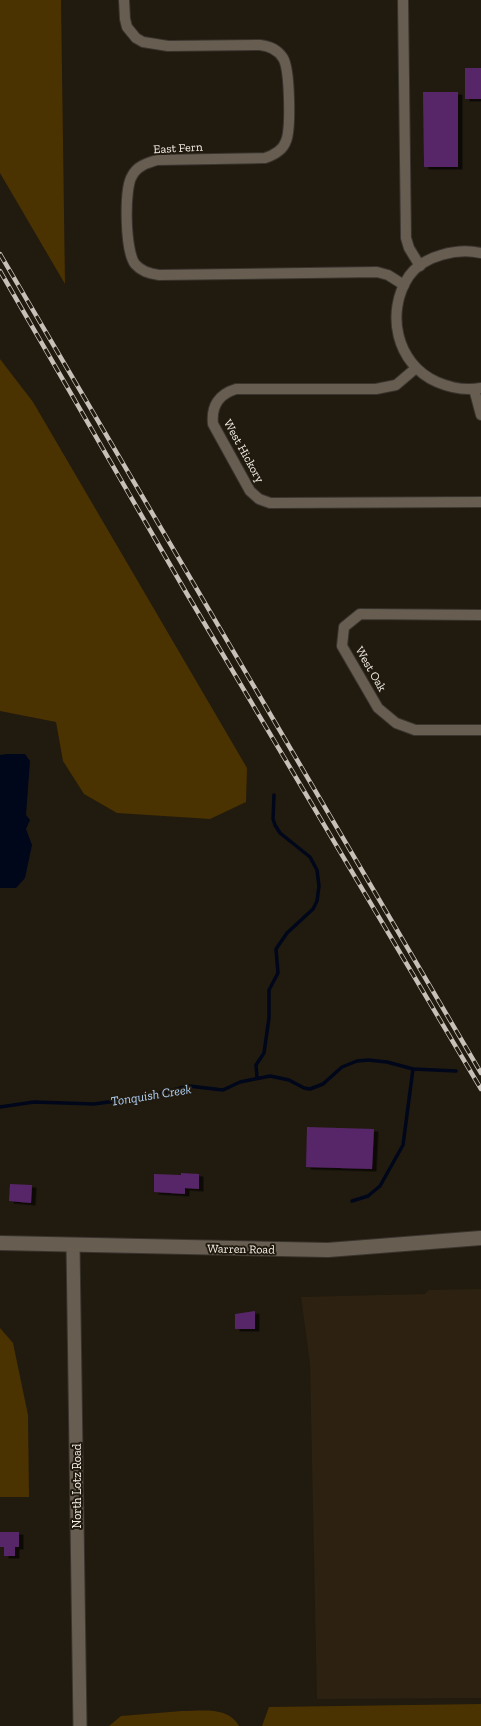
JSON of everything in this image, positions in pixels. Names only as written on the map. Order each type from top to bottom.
[{"type":"main road","name":"Warren Road","points":[[0,1243],[328,1250],[481,1238]]},
{"type":"street","name":"East Fern","points":[[124,0],[127,27],[132,34],[143,42],[168,46],[266,46],[279,53],[288,68],[289,133],[281,149],[273,156],[265,158],[157,160],[146,163],[132,176],[128,186],[128,248],[135,264],[147,272],[159,275],[377,272],[388,275],[404,285]]},
{"type":"street","points":[[403,0],[406,238],[409,248],[420,266]]},
{"type":"street","points":[[481,253],[461,251],[450,253],[420,266],[410,275],[404,285],[398,306],[397,332],[404,352],[416,368],[430,379],[449,387],[478,388],[481,415]]},
{"type":"street","name":"West Hickory","points":[[416,368],[396,385],[376,389],[236,389],[226,392],[215,405],[212,417],[213,424],[250,491],[259,499],[270,503],[481,502]]},
{"type":"street","name":"West Oak","points":[[481,615],[360,614],[344,627],[342,646],[378,708],[396,723],[415,730],[481,730]]},
{"type":"street","name":"North Lotz Road","points":[[73,1245],[80,1726]]},
{"type":"shaded area","points":[[0,0],[61,0],[65,284],[0,173]]},
{"type":"shaded area","points":[[0,359],[33,402],[247,768],[246,802],[210,819],[117,813],[84,794],[63,761],[56,722],[0,711]]},
{"type":"shaded area","points":[[481,1289],[481,1698],[317,1699],[310,1363],[301,1297],[425,1294],[429,1290]]},
{"type":"shaded area","points":[[0,1328],[13,1343],[28,1415],[29,1497],[0,1497]]},
{"type":"shaded area","points":[[481,1704],[481,1726],[262,1726],[269,1707]]},
{"type":"shaded area","points":[[206,1710],[221,1712],[228,1715],[239,1726],[109,1726],[121,1716]]},
{"type":"water","points":[[25,754],[30,761],[26,815],[30,820],[26,829],[32,845],[25,878],[16,888],[0,888],[0,755]]},
{"type":"building","points":[[465,68],[481,68],[481,99],[465,99]]},
{"type":"building","points":[[423,92],[458,92],[458,167],[424,167]]},
{"type":"building","points":[[307,1127],[374,1129],[372,1169],[306,1167]]},
{"type":"building","points":[[181,1173],[199,1174],[199,1189],[185,1188],[185,1194],[154,1192],[154,1174],[181,1175]]},
{"type":"building","points":[[10,1184],[32,1185],[31,1203],[9,1201]]},
{"type":"building","points":[[255,1311],[255,1329],[235,1329],[235,1314]]},
{"type":"building","points":[[0,1532],[19,1532],[19,1547],[15,1547],[15,1556],[4,1556],[4,1547],[0,1547]]},
{"type":"waterway","points":[[257,1077],[256,1065],[264,1053],[269,1018],[269,990],[278,973],[276,949],[287,933],[313,909],[317,901],[319,886],[317,870],[310,857],[280,833],[275,825],[273,819],[274,795]]},
{"type":"waterway","name":"Tonquish Creek","points":[[0,1107],[34,1102],[94,1104],[145,1097],[189,1086],[223,1090],[240,1082],[270,1076],[289,1080],[304,1088],[310,1089],[323,1084],[342,1067],[357,1061],[368,1060],[387,1062],[413,1069],[456,1071]]},
{"type":"waterway","points":[[352,1201],[368,1196],[380,1186],[403,1145],[413,1069]]},
{"type":"railway","points":[[0,254],[481,1073]]},
{"type":"railway","points":[[0,271],[187,594],[481,1089]]}]
